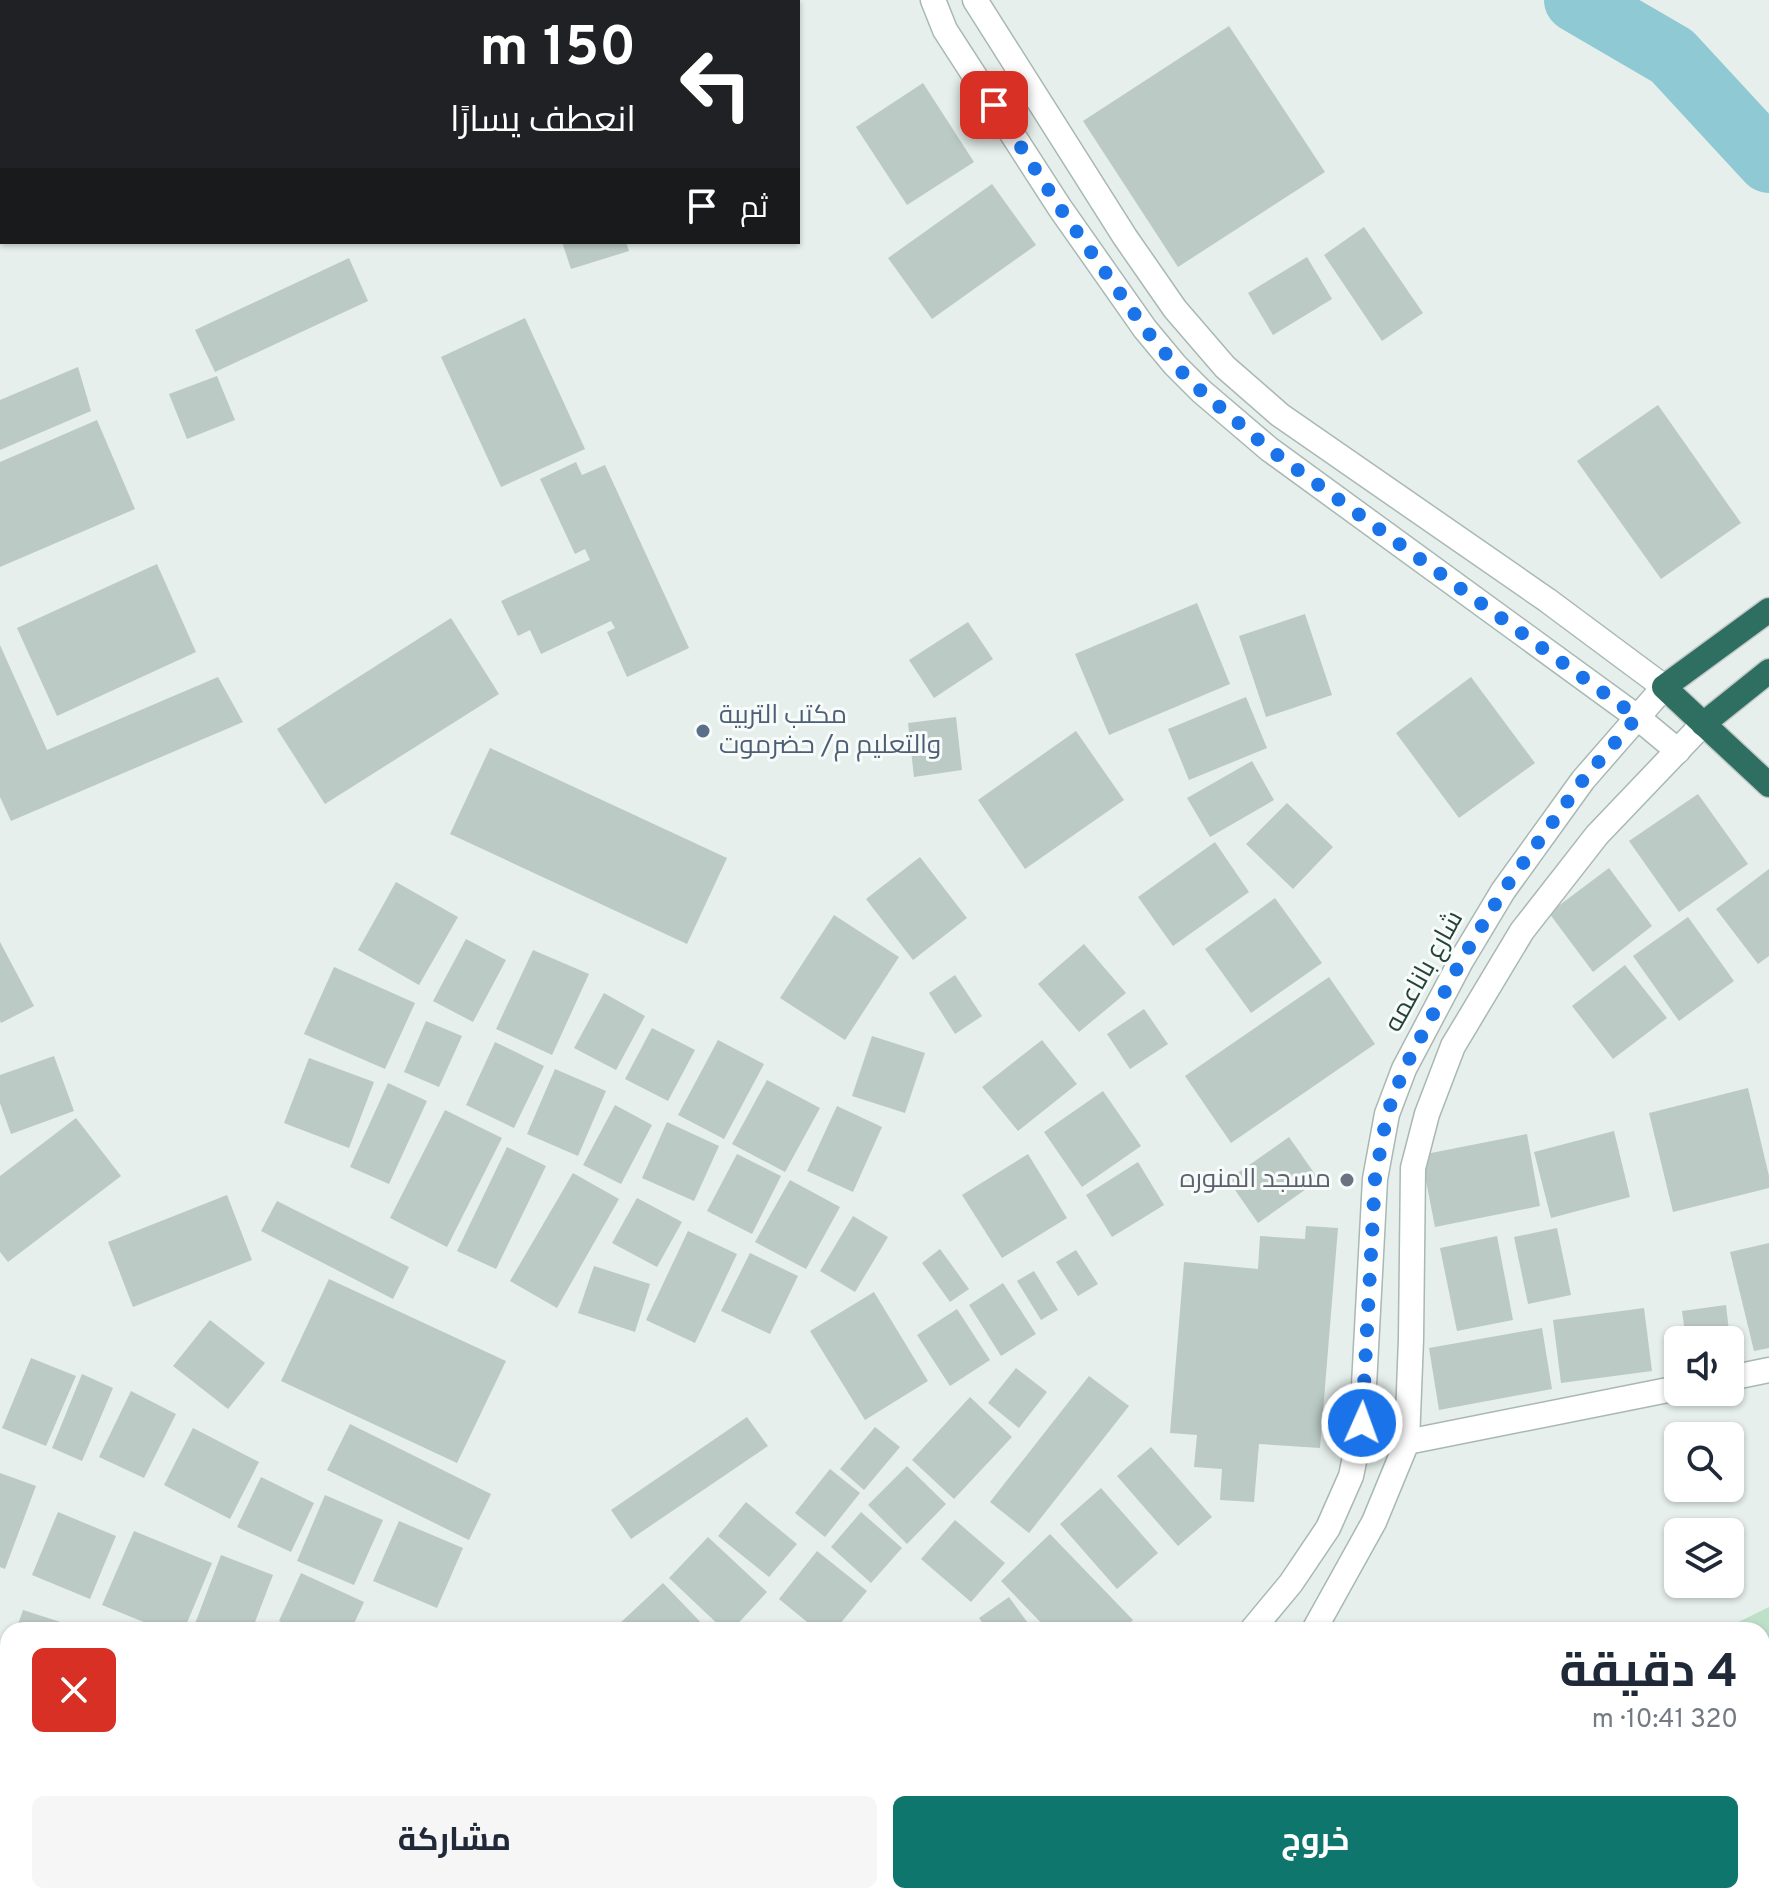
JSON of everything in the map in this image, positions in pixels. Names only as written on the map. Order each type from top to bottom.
[{"type":"highway","name":"شارع باناعمه","points":[[1664,687],[1766,608]]},
{"type":"highway","points":[[1703,724],[1769,671]]},
{"type":"highway","points":[[1664,687],[1769,785]]},
{"type":"street","points":[[933,0],[945,30],[1060,208],[1145,329],[1175,365],[1233,421],[1637,717],[1678,751]]},
{"type":"street","points":[[975,0],[1100,198],[1175,309],[1225,367],[1280,415],[1547,600],[1664,687]]},
{"type":"street","points":[[1393,540],[1417,509]]},
{"type":"street","name":"شارع باناعمه","points":[[1259,1622],[1291,1583],[1328,1528],[1351,1476],[1362,1423],[1375,1179],[1387,1114],[1404,1069],[1461,961],[1503,891],[1583,780],[1664,687]]},
{"type":"street","points":[[1318,1622],[1374,1522],[1407,1442],[1413,1168],[1427,1114],[1453,1046],[1522,931],[1597,835],[1703,724]]},
{"type":"street","points":[[1744,1375],[1769,1370]]},
{"type":"street","points":[[1407,1442],[1664,1391]]},
{"type":"green space","points":[[1769,1607],[1769,1622],[1738,1622]]},
{"type":"building","points":[[1229,26],[1325,172],[1178,267],[1083,121]]},
{"type":"building","points":[[923,83],[974,162],[907,205],[856,127]]},
{"type":"building","points":[[992,184],[1036,245],[932,319],[888,258]]},
{"type":"building","points":[[1364,227],[1423,313],[1382,341],[1324,255]]},
{"type":"building","points":[[563,244],[627,244],[629,251],[571,269]]},
{"type":"building","points":[[1307,257],[1332,299],[1273,335],[1248,293]]},
{"type":"building","points":[[349,258],[368,301],[215,372],[195,330]]},
{"type":"building","points":[[525,318],[585,449],[501,487],[441,357]]},
{"type":"building","points":[[78,367],[91,411],[0,450],[0,400]]},
{"type":"building","points":[[217,376],[235,420],[187,439],[169,394]]},
{"type":"building","points":[[1658,405],[1741,523],[1661,579],[1577,461]]},
{"type":"building","points":[[97,420],[135,509],[0,567],[0,462]]},
{"type":"building","points":[[576,462],[582,475],[605,465],[689,648],[627,677],[607,632],[615,628],[611,621],[541,654],[530,630],[518,636],[501,601],[590,560],[585,549],[575,554],[540,479]]},
{"type":"building","points":[[157,564],[196,652],[57,716],[17,628]]},
{"type":"building","points":[[1197,603],[1230,684],[1109,735],[1075,654]]},
{"type":"building","points":[[1305,614],[1332,695],[1266,717],[1239,636]]},
{"type":"building","points":[[451,618],[499,694],[325,804],[277,729]]},
{"type":"building","points":[[968,622],[993,659],[934,698],[909,660]]},
{"type":"building","points":[[0,645],[47,750],[218,677],[243,722],[11,821],[0,797]]},
{"type":"building","points":[[1471,677],[1535,763],[1459,818],[1396,733]]},
{"type":"building","points":[[1246,697],[1267,748],[1189,780],[1168,729]]},
{"type":"building","points":[[956,717],[962,770],[914,777],[908,723]]},
{"type":"building","points":[[1076,731],[1124,800],[1025,869],[978,800]]},
{"type":"building","points":[[490,748],[727,858],[687,944],[450,834]]},
{"type":"building","points":[[1252,761],[1274,800],[1210,837],[1187,798]]},
{"type":"building","points":[[1698,794],[1748,864],[1679,912],[1629,841]]},
{"type":"building","points":[[1287,803],[1333,847],[1293,889],[1246,844]]},
{"type":"building","points":[[1215,842],[1249,892],[1173,946],[1138,897]]},
{"type":"building","points":[[920,857],[967,918],[913,960],[866,899]]},
{"type":"building","points":[[1609,868],[1652,926],[1593,972],[1549,913]]},
{"type":"building","points":[[1769,869],[1769,956],[1758,964],[1716,909]]},
{"type":"building","points":[[396,882],[458,917],[419,985],[358,950]]},
{"type":"building","points":[[1275,898],[1322,963],[1251,1013],[1205,949]]},
{"type":"building","points":[[834,915],[899,957],[845,1040],[780,998]]},
{"type":"building","points":[[1688,917],[1734,981],[1679,1021],[1633,956]]},
{"type":"building","points":[[466,939],[506,960],[473,1022],[433,1001]]},
{"type":"building","points":[[0,942],[34,1006],[1,1023],[0,1021]]},
{"type":"building","points":[[1084,944],[1126,993],[1079,1032],[1038,984]]},
{"type":"building","points":[[533,950],[589,974],[552,1055],[496,1029]]},
{"type":"building","points":[[1625,965],[1667,1018],[1613,1059],[1572,1006]]},
{"type":"building","points":[[334,967],[415,1003],[385,1069],[304,1034]]},
{"type":"building","points":[[955,975],[982,1016],[955,1034],[929,993]]},
{"type":"building","points":[[1329,977],[1375,1044],[1231,1143],[1185,1076]]},
{"type":"building","points":[[604,993],[645,1016],[616,1070],[574,1048]]},
{"type":"building","points":[[1144,1009],[1168,1044],[1130,1069],[1107,1034]]},
{"type":"building","points":[[426,1021],[462,1036],[439,1087],[404,1072]]},
{"type":"building","points":[[652,1028],[695,1050],[668,1101],[625,1079]]},
{"type":"building","points":[[872,1036],[925,1053],[905,1113],[852,1096]]},
{"type":"building","points":[[718,1040],[764,1064],[724,1139],[678,1115]]},
{"type":"building","points":[[1042,1040],[1077,1084],[1018,1131],[982,1087]]},
{"type":"building","points":[[495,1042],[544,1066],[514,1128],[466,1105]]},
{"type":"building","points":[[54,1056],[74,1111],[11,1134],[0,1103],[0,1075]]},
{"type":"building","points":[[309,1058],[374,1082],[349,1148],[284,1123]]},
{"type":"building","points":[[555,1069],[606,1091],[578,1156],[527,1134]]},
{"type":"building","points":[[767,1080],[820,1108],[785,1172],[732,1144]]},
{"type":"building","points":[[388,1083],[427,1101],[389,1184],[350,1167]]},
{"type":"building","points":[[1748,1088],[1769,1176],[1769,1188],[1673,1212],[1649,1113]]},
{"type":"building","points":[[1103,1091],[1141,1146],[1082,1187],[1044,1132]]},
{"type":"building","points":[[615,1105],[652,1125],[621,1184],[583,1165]]},
{"type":"building","points":[[837,1106],[882,1127],[853,1192],[807,1171]]},
{"type":"building","points":[[445,1110],[502,1138],[447,1247],[390,1218]]},
{"type":"building","points":[[76,1118],[121,1176],[8,1262],[0,1252],[0,1176]]},
{"type":"building","points":[[667,1122],[719,1146],[694,1201],[642,1178]]},
{"type":"building","points":[[1614,1131],[1630,1197],[1551,1218],[1534,1152]]},
{"type":"building","points":[[1527,1134],[1540,1206],[1435,1227],[1421,1155]]},
{"type":"building","points":[[1289,1137],[1319,1180],[1258,1223],[1228,1180]]},
{"type":"building","points":[[507,1147],[546,1166],[496,1269],[457,1251]]},
{"type":"building","points":[[737,1154],[781,1176],[752,1234],[707,1211]]},
{"type":"building","points":[[1028,1154],[1067,1218],[1002,1258],[962,1195]]},
{"type":"building","points":[[1138,1162],[1164,1205],[1112,1237],[1086,1195]]},
{"type":"building","points":[[573,1173],[619,1199],[557,1308],[510,1281]]},
{"type":"building","points":[[790,1180],[840,1207],[806,1269],[755,1242]]},
{"type":"building","points":[[227,1195],[252,1260],[133,1307],[108,1242]]},
{"type":"building","points":[[637,1198],[682,1222],[657,1267],[612,1243]]},
{"type":"building","points":[[277,1201],[409,1267],[393,1299],[261,1231]]},
{"type":"building","points":[[853,1216],[888,1237],[855,1292],[820,1271]]},
{"type":"building","points":[[1306,1226],[1338,1228],[1320,1448],[1259,1444],[1254,1502],[1220,1500],[1222,1469],[1194,1467],[1197,1435],[1170,1433],[1184,1262],[1258,1269],[1260,1236],[1305,1239]]},
{"type":"building","points":[[1557,1228],[1571,1295],[1528,1304],[1514,1237]]},
{"type":"building","points":[[688,1231],[737,1254],[695,1343],[646,1320]]},
{"type":"building","points":[[1497,1236],[1513,1320],[1457,1331],[1440,1248]]},
{"type":"building","points":[[1769,1243],[1769,1348],[1754,1351],[1730,1252]]},
{"type":"building","points":[[940,1249],[969,1289],[950,1302],[922,1263]]},
{"type":"building","points":[[1076,1250],[1098,1284],[1078,1296],[1056,1262]]},
{"type":"building","points":[[750,1253],[798,1276],[770,1334],[721,1311]]},
{"type":"building","points":[[594,1266],[650,1284],[635,1332],[578,1313]]},
{"type":"building","points":[[1034,1271],[1058,1310],[1041,1320],[1017,1281]]},
{"type":"building","points":[[329,1279],[506,1361],[457,1463],[281,1381]]},
{"type":"building","points":[[1003,1283],[1036,1334],[1001,1356],[969,1305]]},
{"type":"building","points":[[874,1292],[928,1381],[865,1420],[810,1331]]},
{"type":"building","points":[[1726,1305],[1728,1326],[1684,1326],[1682,1311]]},
{"type":"building","points":[[1644,1308],[1652,1371],[1561,1383],[1553,1320]]},
{"type":"building","points":[[957,1309],[990,1360],[950,1386],[917,1335]]},
{"type":"building","points":[[210,1320],[265,1363],[228,1409],[173,1366]]},
{"type":"building","points":[[1542,1328],[1552,1389],[1439,1410],[1429,1348]]},
{"type":"building","points":[[31,1358],[76,1376],[46,1446],[2,1428]]},
{"type":"building","points":[[1016,1368],[1047,1392],[1019,1428],[988,1403]]},
{"type":"building","points":[[82,1374],[113,1388],[82,1461],[52,1448]]},
{"type":"building","points":[[1089,1376],[1129,1406],[1029,1533],[990,1502]]},
{"type":"building","points":[[131,1391],[176,1414],[144,1478],[99,1457]]},
{"type":"building","points":[[970,1397],[1012,1437],[954,1499],[912,1460]]},
{"type":"building","points":[[747,1417],[768,1446],[631,1539],[611,1510]]},
{"type":"building","points":[[350,1424],[491,1494],[469,1540],[327,1470]]},
{"type":"building","points":[[875,1427],[900,1447],[864,1490],[840,1469]]},
{"type":"building","points":[[193,1428],[259,1462],[230,1519],[164,1485]]},
{"type":"building","points":[[1151,1447],[1212,1517],[1178,1546],[1117,1476]]},
{"type":"building","points":[[907,1466],[946,1504],[907,1544],[868,1505]]},
{"type":"building","points":[[830,1469],[860,1493],[825,1537],[795,1513]]},
{"type":"building","points":[[0,1473],[36,1486],[5,1569],[0,1567]]},
{"type":"building","points":[[261,1477],[314,1503],[291,1552],[237,1527]]},
{"type":"building","points":[[1101,1488],[1158,1553],[1117,1589],[1060,1524]]},
{"type":"building","points":[[325,1495],[383,1520],[354,1585],[297,1561]]},
{"type":"building","points":[[746,1502],[797,1544],[769,1577],[718,1536]]},
{"type":"building","points":[[58,1512],[116,1536],[90,1599],[32,1575]]},
{"type":"building","points":[[861,1512],[902,1548],[871,1583],[831,1547]]},
{"type":"building","points":[[955,1520],[1005,1563],[971,1602],[921,1559]]},
{"type":"building","points":[[399,1521],[463,1548],[437,1608],[373,1581]]},
{"type":"building","points":[[134,1531],[212,1563],[187,1622],[143,1622],[102,1605]]},
{"type":"building","points":[[1050,1534],[1133,1620],[1040,1622],[1001,1581]]},
{"type":"building","points":[[708,1537],[767,1592],[739,1622],[716,1622],[669,1578]]},
{"type":"building","points":[[817,1551],[867,1591],[842,1622],[807,1622],[779,1599]]},
{"type":"building","points":[[221,1555],[273,1575],[255,1622],[196,1622]]},
{"type":"building","points":[[301,1573],[364,1602],[355,1622],[279,1621]]},
{"type":"building","points":[[663,1583],[700,1622],[621,1622]]},
{"type":"building","points":[[1009,1597],[1027,1622],[982,1622],[979,1618]]},
{"type":"building","points":[[23,1610],[60,1622],[19,1622]]},
{"type":"waterway","points":[[1576,0],[1672,56],[1769,161]]},
{"type":"place","name":"مكتب التربية والتعليم م/ حضرموت","points":[[703,731]]},
{"type":"place","name":"مسجد المنوره","points":[[1347,1180]]},
{"type":"route","points":[[994,105],[1060,208],[1145,329],[1201,391],[1269,449],[1637,717],[1583,780],[1503,891],[1461,961],[1404,1069],[1387,1114],[1375,1179],[1362,1423]]}]
